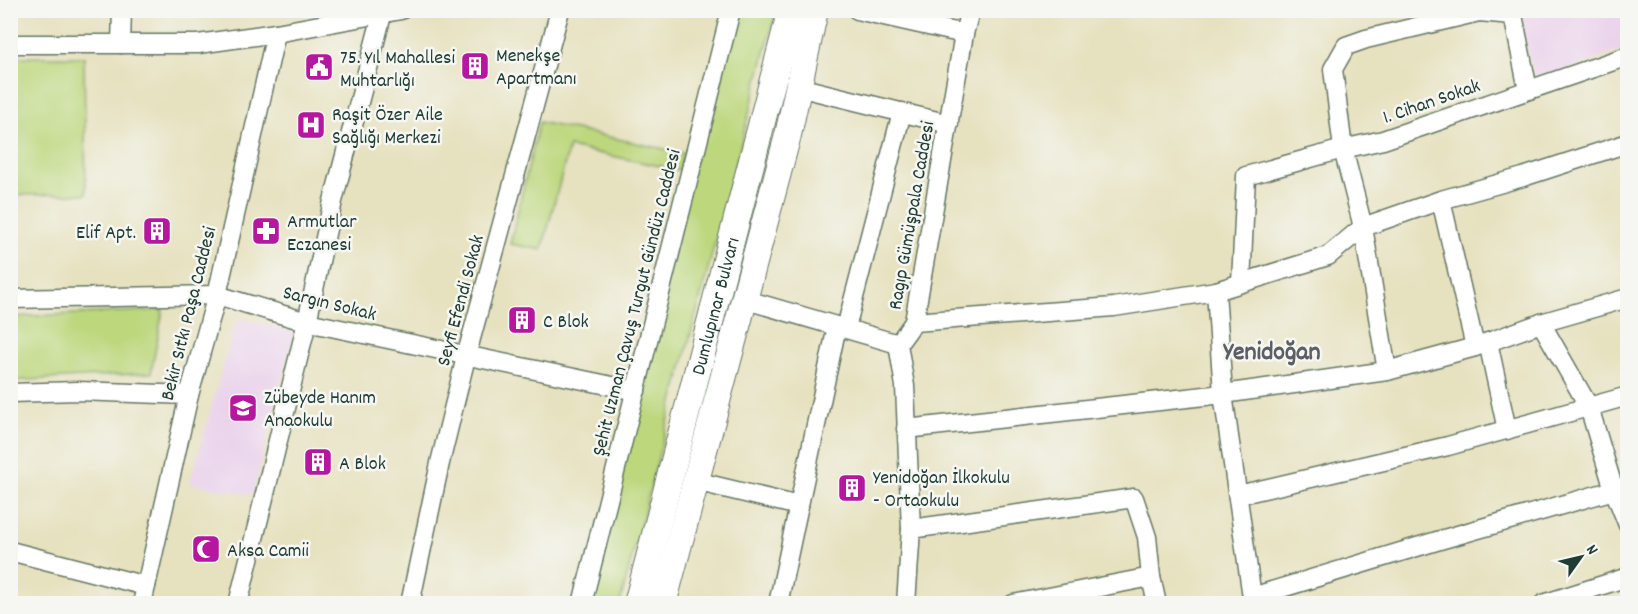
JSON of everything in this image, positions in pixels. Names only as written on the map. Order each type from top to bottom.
[{"type":"main road","name":"Dumlupınar Bulvarı","points":[[637,603],[791,10]]},
{"type":"main road","name":"Dumlupınar Bulvarı","points":[[663,603],[788,135],[815,10]]},
{"type":"street","points":[[121,44],[122,10]]},
{"type":"street","points":[[10,44],[198,44],[276,33],[401,10]]},
{"type":"street","name":"Seyfi Efendi Sokak","points":[[410,603],[440,463],[466,357],[560,10]]},
{"type":"street","name":"Şehit Uzman Çavuş Turgut Gündüz Caddesi","points":[[582,603],[731,10]]},
{"type":"street","points":[[857,10],[964,34]]},
{"type":"street","name":"Ragıp Gümüşpala Caddesi","points":[[898,344],[914,322],[970,10]]},
{"type":"street","points":[[1387,371],[1363,227],[1343,148],[1333,69],[1346,46],[1479,11],[1513,15],[1528,90]]},
{"type":"street","points":[[238,603],[307,322],[333,201],[382,15]]},
{"type":"street","name":"Bekir Sıtkı Paşa Caddesi","points":[[144,595],[189,395],[217,295],[276,33]]},
{"type":"street","name":"1. Cihan Sokak","points":[[1241,284],[1246,176],[1343,148],[1383,140],[1628,56]]},
{"type":"street","points":[[798,87],[949,124]]},
{"type":"street","points":[[778,603],[842,327],[902,112]]},
{"type":"street","points":[[914,322],[1114,307],[1216,291],[1328,256],[1363,227],[1441,200],[1523,177],[1628,143]]},
{"type":"street","points":[[1441,200],[1507,430]]},
{"type":"street","points":[[1216,291],[1222,394],[1252,600],[1440,540],[1621,488]]},
{"type":"street","name":"Sargın Sokak","points":[[10,299],[217,295],[307,322],[636,391]]},
{"type":"street","points":[[906,429],[1222,394],[1387,371],[1482,345],[1541,323],[1628,298]]},
{"type":"street","points":[[743,299],[898,344],[905,386],[911,529],[906,603]]},
{"type":"street","points":[[1541,323],[1588,406],[1621,488],[1628,525]]},
{"type":"street","points":[[10,393],[78,391],[189,395]]},
{"type":"street","points":[[1238,495],[1448,446],[1628,396]]},
{"type":"street","points":[[695,481],[799,506]]},
{"type":"street","points":[[911,529],[1134,498],[1147,537],[1151,577],[1158,603]]},
{"type":"street","points":[[10,551],[144,595]]},
{"type":"street","points":[[1013,603],[1151,577]]},
{"type":"street","points":[[1543,603],[1628,577]]},
{"type":"shaded area","points":[[1517,11],[1621,11],[1627,28],[1627,48],[1536,82]]},
{"type":"shaded area","name":"Zübeyde Hanım Anaokulu","points":[[241,319],[294,332],[253,495],[190,483],[235,324]]},
{"type":"green space","points":[[731,11],[776,11],[620,603],[585,604]]},
{"type":"green space","points":[[11,57],[84,57],[86,194],[13,195]]},
{"type":"green space","points":[[539,122],[683,153],[679,170],[569,147],[542,250],[510,244]]},
{"type":"green space","points":[[163,310],[151,373],[11,381],[11,317]]},
{"type":"place","name":"Menekşe Apartmanı","points":[[475,66]]},
{"type":"place","name":"75. Yıl Mahallesi Muhtarlığı","points":[[319,67]]},
{"type":"place","name":"Raşit Özer Aile Sağlığı Merkezi","points":[[311,125]]},
{"type":"place","name":"Elif Apt.","points":[[157,231]]},
{"type":"place","name":"Armutlar Eczanesi","points":[[266,231]]},
{"type":"place","name":"C Blok","points":[[522,320]]},
{"type":"place","name":"Zübeyde Hanım Anaokulu","points":[[243,408]]},
{"type":"place","name":"A Blok","points":[[318,462]]},
{"type":"place","name":"Yenidoğan İlkokulu - Ortaokulu","points":[[852,488]]},
{"type":"place","name":"Aksa Camii","points":[[206,549]]},
{"type":"district","name":"Yenidoğan","points":[[1272,350]]}]
